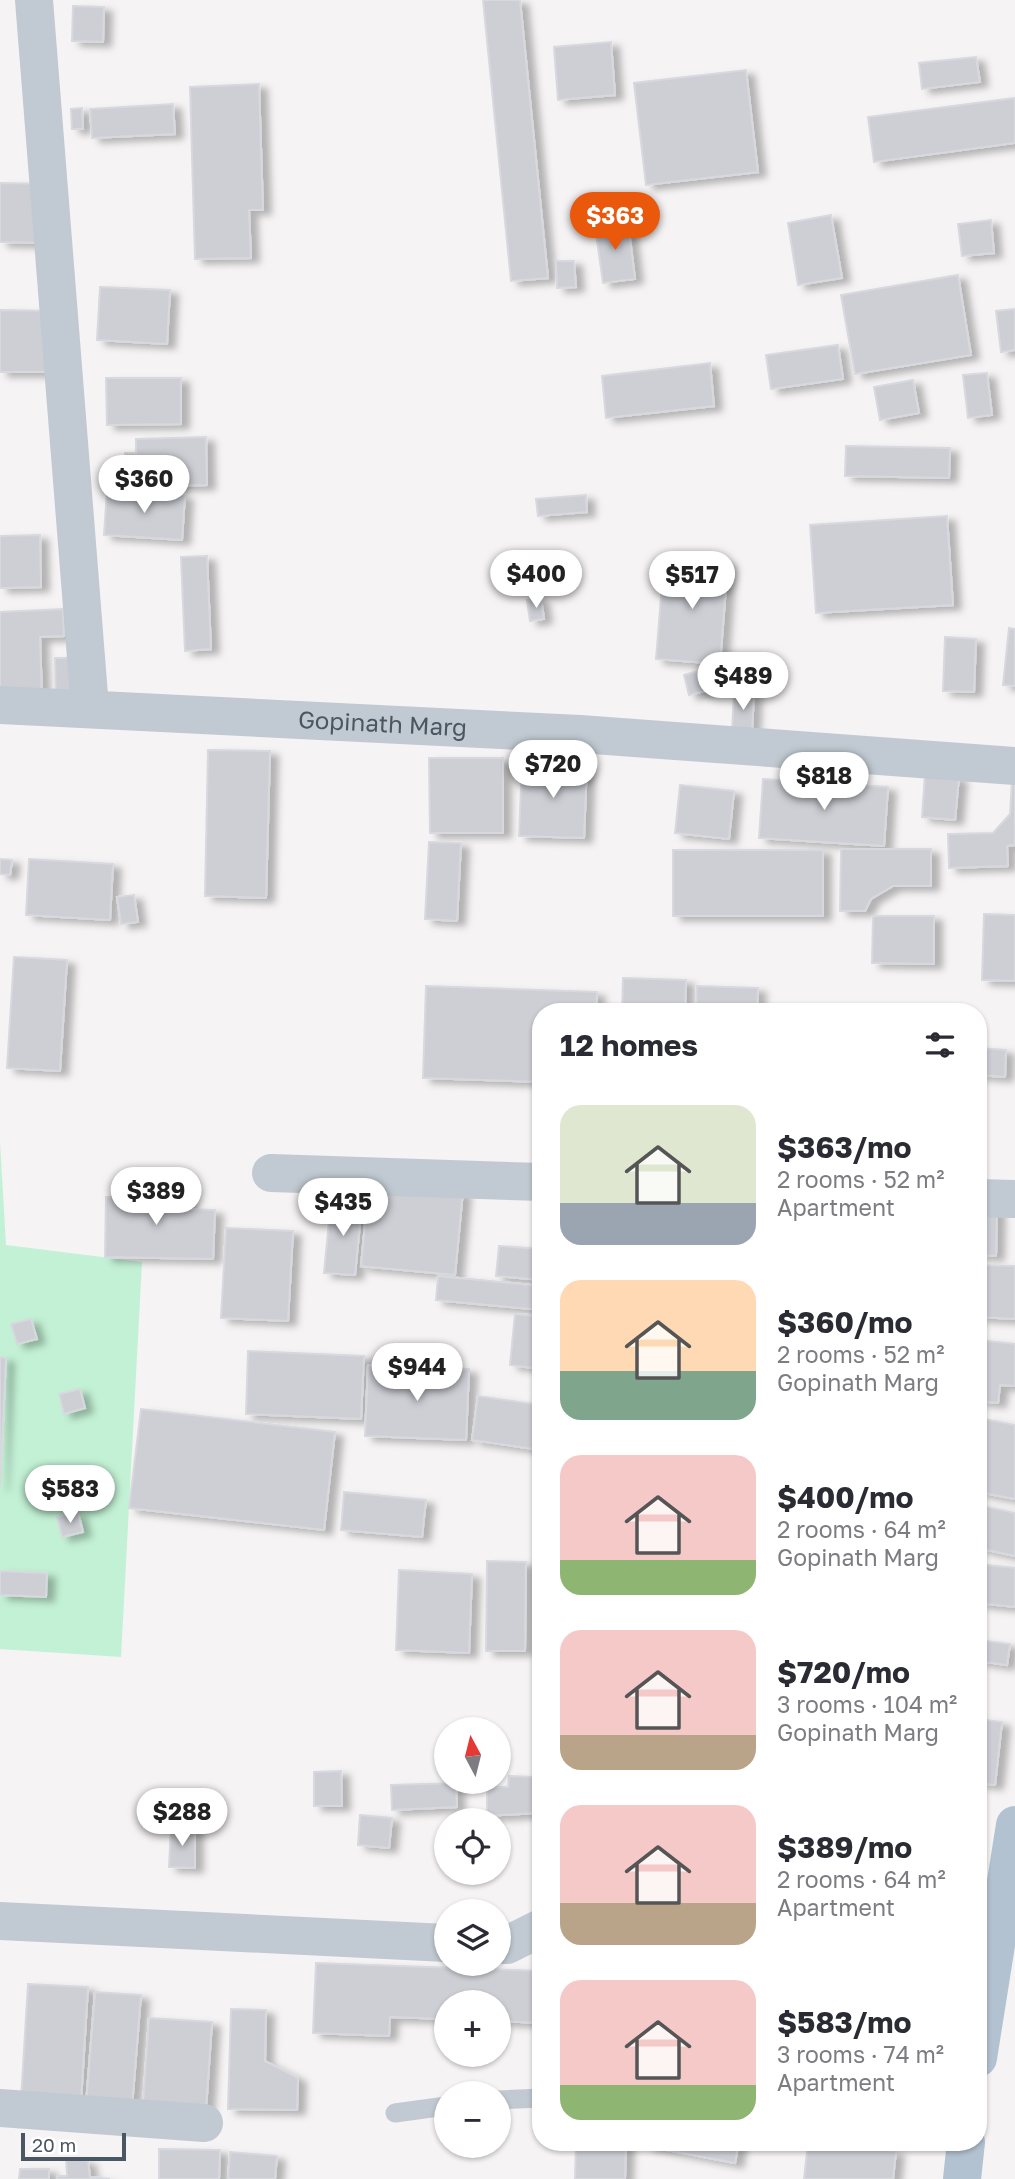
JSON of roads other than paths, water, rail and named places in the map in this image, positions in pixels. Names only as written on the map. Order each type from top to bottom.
[{"type":"main road","points":[[987,1952],[990,1916],[1015,1825]]},
{"type":"main road","points":[[962,2179],[965,2151]]},
{"type":"street","points":[[34,0],[90,708]]},
{"type":"street","name":"Gopinath Marg","points":[[0,705],[580,734],[1015,766]]},
{"type":"street","points":[[271,1172],[532,1182]]},
{"type":"street","points":[[987,1198],[1015,1199]]},
{"type":"street","points":[[0,1920],[434,1942]]},
{"type":"street","points":[[511,1943],[532,1932]]},
{"type":"street","points":[[0,2108],[204,2123]]},
{"type":"lane","points":[[511,2099],[532,2098]]},
{"type":"lane","points":[[395,2113],[434,2108]]}]
